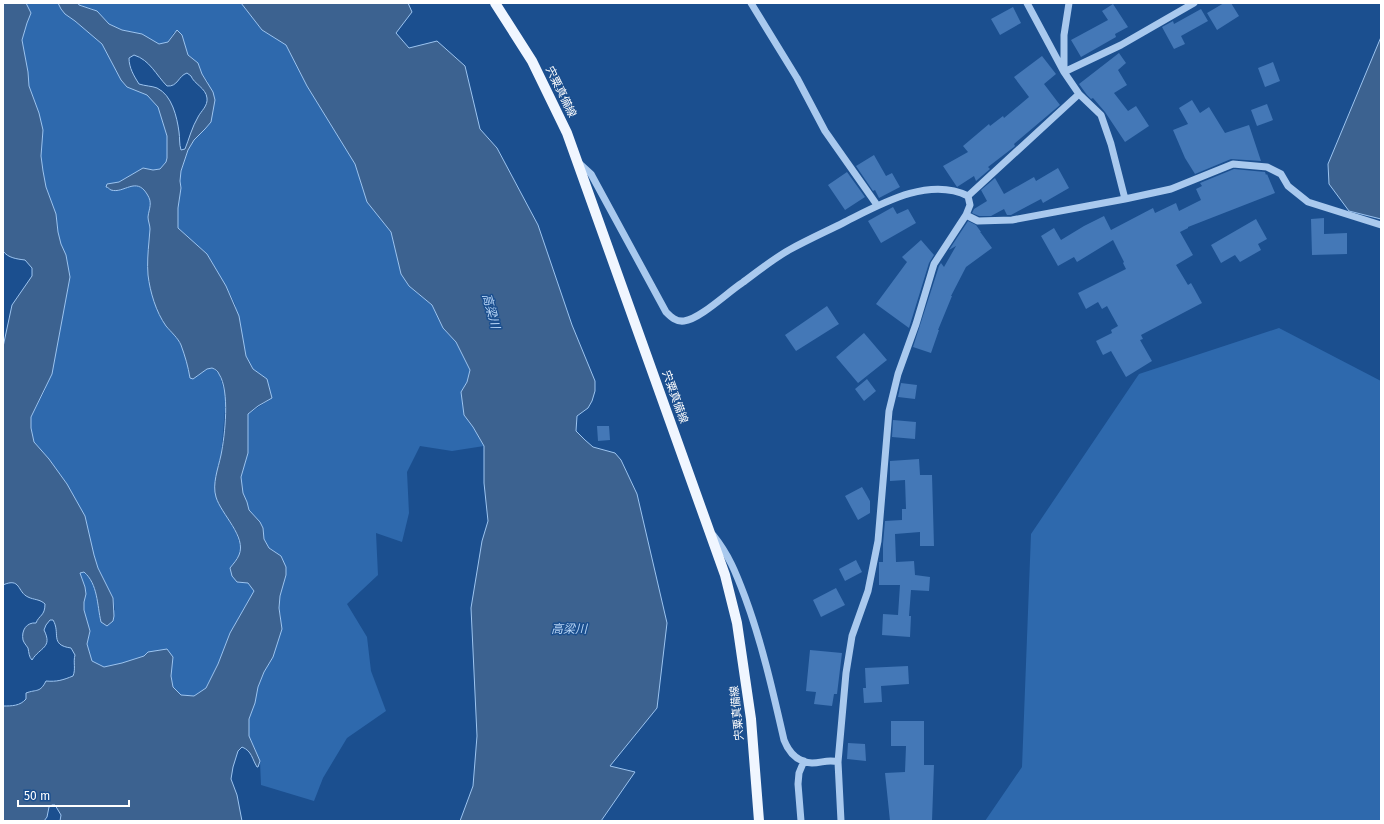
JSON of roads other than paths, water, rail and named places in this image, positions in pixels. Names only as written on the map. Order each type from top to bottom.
[{"type":"main road","name":"宍粟真備線","points":[[495,3],[532,60],[567,133],[725,575],[737,623],[751,719],[759,821]]},
{"type":"street","points":[[752,3],[797,78],[825,131],[878,205]]},
{"type":"street","points":[[1027,3],[1064,72],[1079,94],[1100,115],[1111,144],[1125,199]]},
{"type":"street","points":[[1064,72],[1064,35],[1069,3]]},
{"type":"street","points":[[1064,72],[1121,45],[1194,3]]},
{"type":"street","points":[[968,196],[1079,94]]},
{"type":"street","points":[[578,163],[591,174],[658,300],[666,312],[675,320],[685,321],[701,313],[788,250],[878,205],[920,191],[938,188],[958,191],[968,196]]},
{"type":"street","points":[[966,215],[978,221],[1012,220],[1125,199],[1171,189],[1233,164],[1267,167],[1281,174],[1288,186],[1308,202],[1381,225]]},
{"type":"street","points":[[841,821],[838,762],[846,673],[852,636],[868,591],[878,541],[889,411],[898,374],[916,324],[934,264],[966,215],[970,205],[968,196]]},
{"type":"street","points":[[710,532],[724,548],[736,572],[755,623],[784,740],[788,750],[796,759],[812,763],[830,760],[838,762]]},
{"type":"street","points":[[801,821],[798,784],[799,773],[804,761]]},
{"type":"water","points":[[3,3],[26,3],[31,13],[22,40],[29,86],[39,113],[43,130],[41,156],[46,187],[56,214],[58,232],[66,255],[70,277],[52,374],[31,417],[31,428],[34,442],[49,459],[67,484],[85,516],[98,568],[113,598],[113,621],[107,626],[101,622],[92,582],[84,572],[80,573],[86,594],[84,610],[90,631],[87,644],[92,661],[104,667],[144,656],[148,652],[167,649],[173,657],[171,676],[173,687],[181,695],[194,696],[206,688],[218,664],[230,633],[254,591],[248,583],[237,582],[232,576],[230,568],[239,555],[241,548],[237,533],[219,504],[215,492],[215,482],[223,446],[226,413],[225,391],[219,373],[213,368],[207,369],[193,379],[190,378],[181,345],[166,326],[156,308],[148,275],[150,229],[148,217],[150,206],[149,197],[139,186],[116,191],[106,187],[107,184],[119,182],[143,168],[153,170],[160,169],[166,162],[167,136],[158,107],[147,95],[127,87],[121,80],[102,44],[65,14],[58,3],[78,3],[79,5],[97,11],[109,24],[122,30],[142,34],[159,44],[168,42],[177,30],[182,35],[188,55],[198,63],[202,74],[213,92],[215,100],[211,122],[194,140],[188,150],[181,171],[178,228],[207,254],[226,286],[239,316],[246,356],[253,369],[267,379],[272,398],[248,414],[248,453],[241,477],[243,493],[249,510],[260,522],[263,528],[264,539],[269,548],[281,556],[286,567],[286,575],[280,596],[279,608],[282,629],[273,657],[264,672],[258,687],[255,703],[249,719],[249,736],[260,761],[257,767],[250,753],[242,747],[238,751],[233,767],[231,779],[237,795],[242,821],[60,821],[61,815],[55,805],[52,805],[49,807],[47,817],[44,821],[3,821],[3,706],[13,706],[21,703],[26,699],[26,693],[40,689],[46,681],[60,680],[73,676],[75,655],[71,648],[60,644],[53,620],[50,620],[44,630],[47,640],[46,644],[32,660],[28,648],[23,640],[23,633],[27,625],[36,623],[43,613],[45,604],[25,595],[16,584],[9,583],[3,585],[3,347],[12,305],[32,276],[32,268],[25,260],[10,257],[3,251]],"holes":[[[134,55],[140,57],[149,64],[167,86],[174,85],[184,74],[187,73],[206,95],[206,104],[194,125],[185,149],[181,150],[178,126],[170,101],[162,91],[157,88],[139,84],[134,75],[129,58]]]},
{"type":"water","name":"高梁川","points":[[241,3],[408,3],[412,12],[396,33],[409,48],[437,41],[465,66],[480,129],[497,148],[538,225],[572,325],[595,381],[595,391],[592,401],[588,408],[577,416],[576,431],[593,447],[615,453],[621,460],[637,494],[667,623],[657,708],[610,766],[635,772],[601,821],[460,821],[473,786],[477,736],[471,608],[482,541],[488,521],[484,483],[484,446],[464,415],[461,392],[467,382],[470,370],[456,342],[443,328],[432,305],[409,286],[401,274],[391,232],[367,202],[355,164],[307,86],[286,45],[262,30]]},
{"type":"water","points":[[1381,37],[1381,219],[1349,211],[1329,184],[1328,164]]}]
